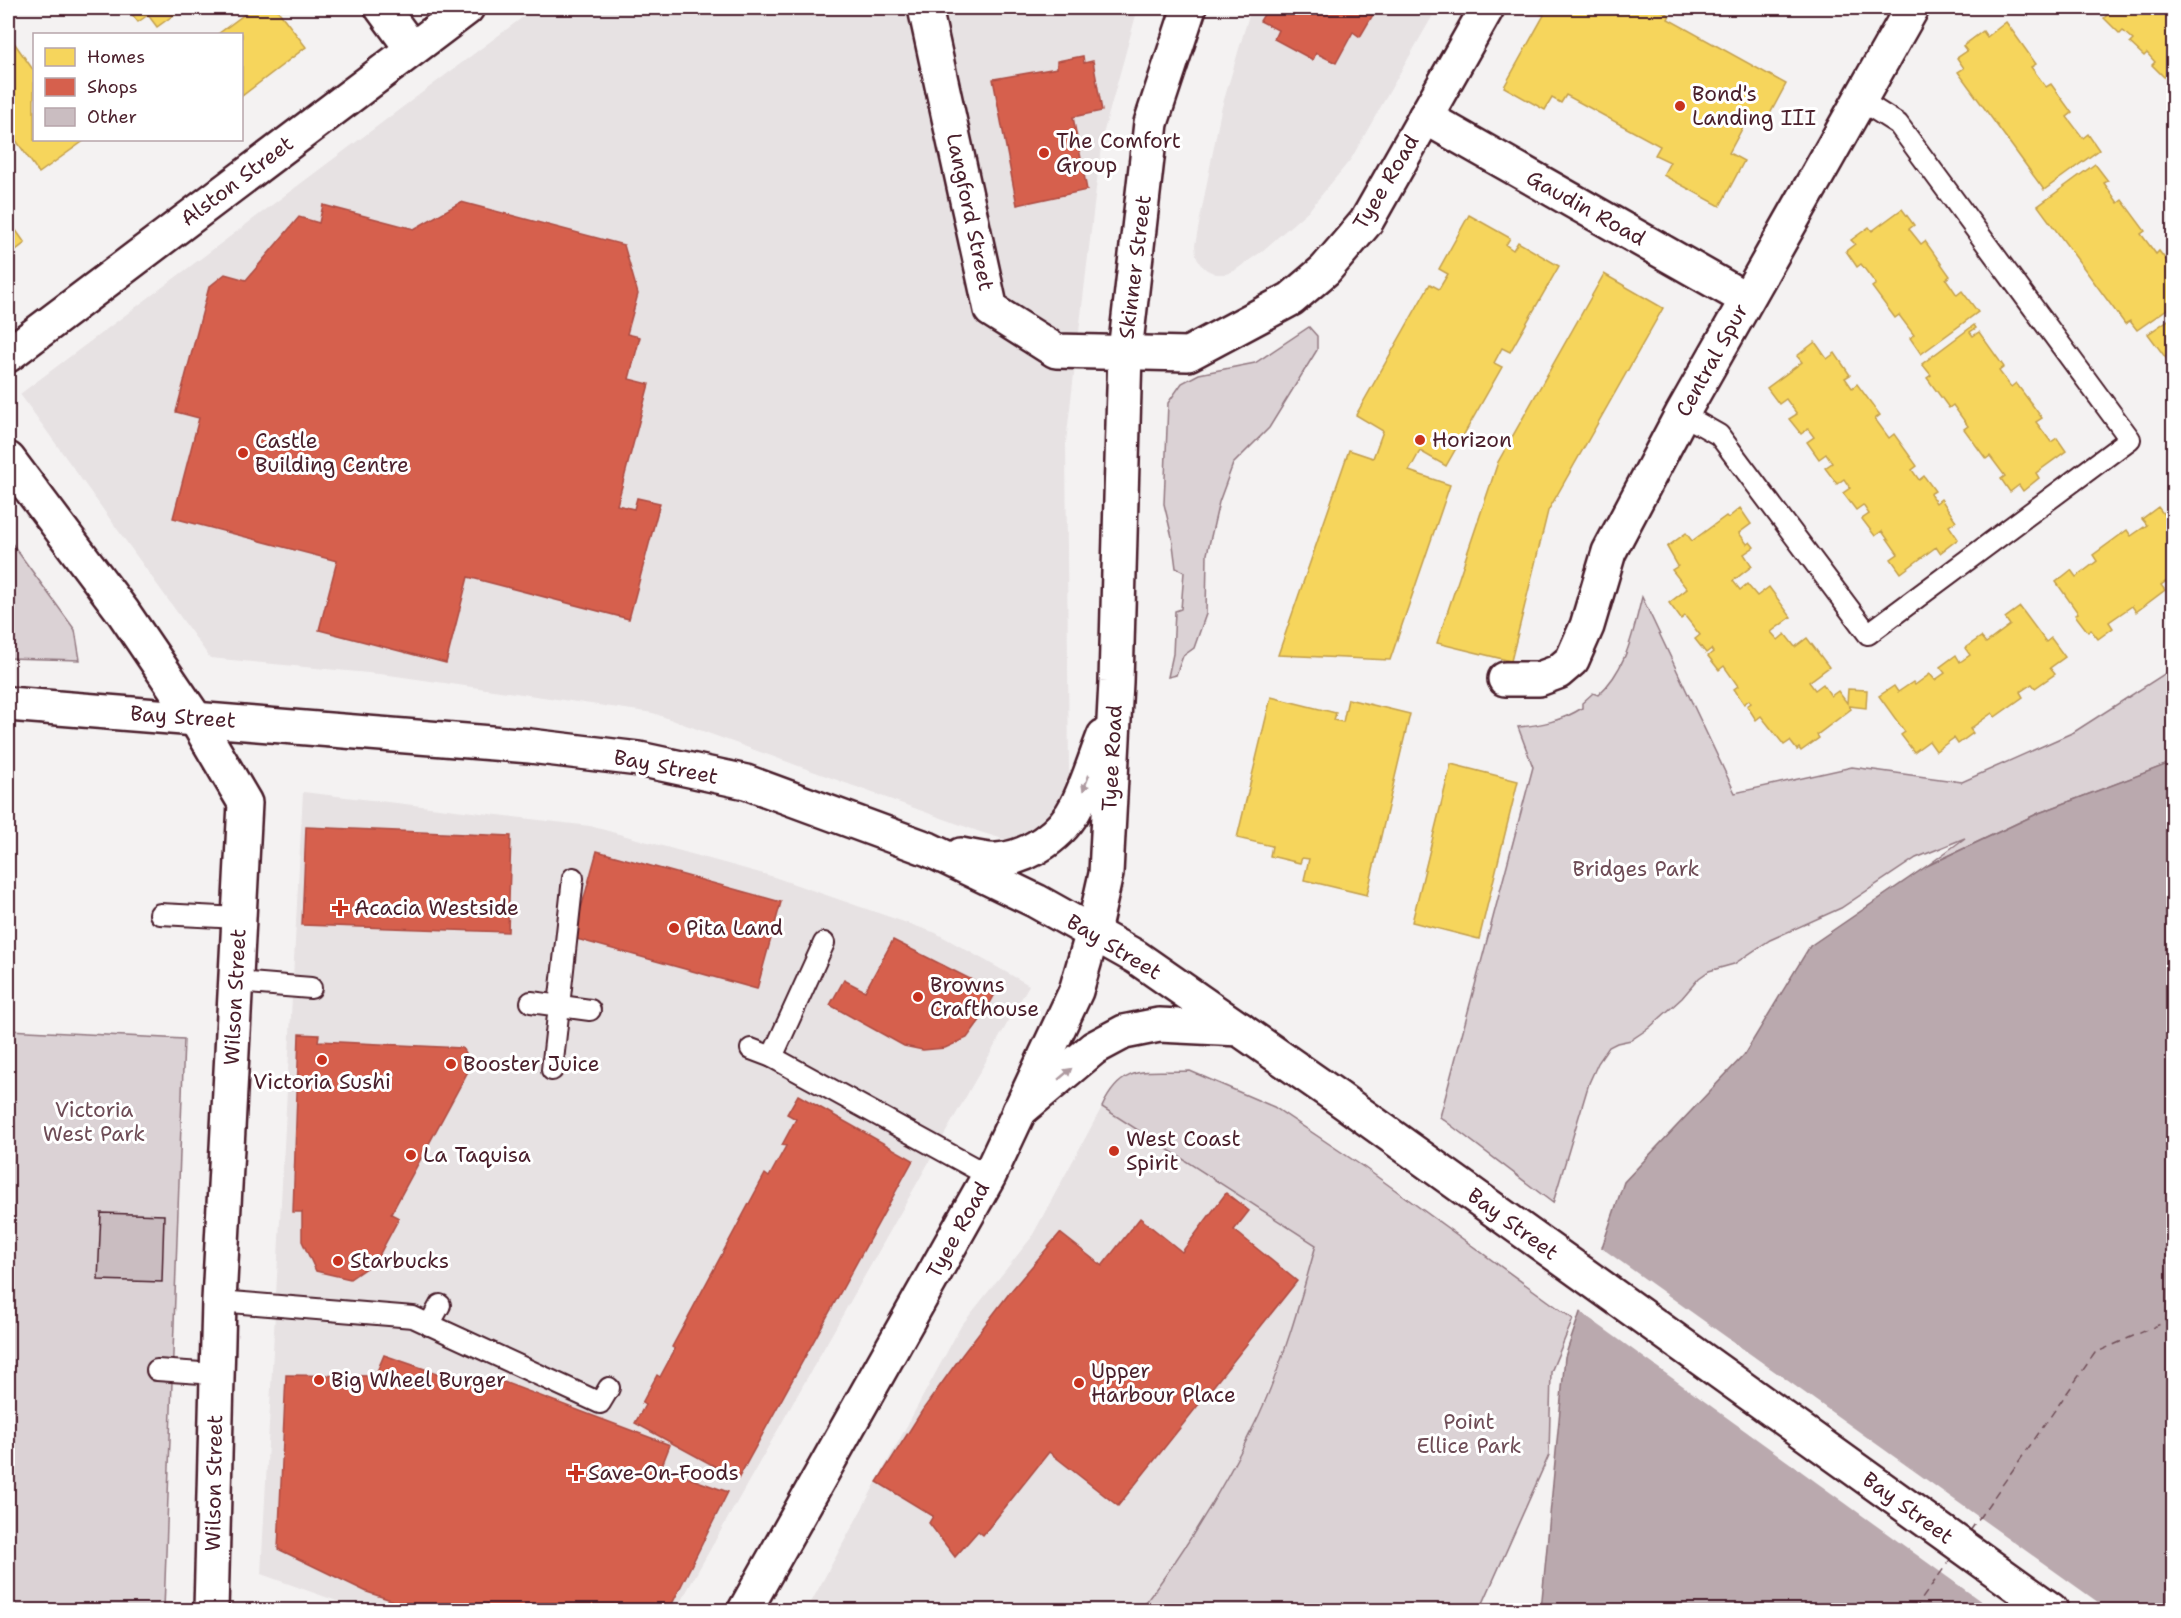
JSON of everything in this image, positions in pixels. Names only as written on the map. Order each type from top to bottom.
[{"type":"street","points":[[382,8],[412,49]]},
{"type":"street","name":"Alston Street","points":[[8,355],[467,8]]},
{"type":"street","name":"Langford Street","points":[[925,8],[991,310],[1056,351],[1125,352]]},
{"type":"street","name":"Skinner Street","points":[[1125,352],[1151,123],[1190,8]]},
{"type":"street","name":"Tyee Road","points":[[746,1611],[989,1176],[1076,991],[1093,932],[1106,874],[1114,709],[1125,352],[1188,354],[1291,299],[1325,270],[1366,222],[1487,8]]},
{"type":"street","name":"Central Spur","points":[[1505,679],[1539,679],[1558,672],[1572,660],[1587,626],[1609,552],[1746,299],[1912,8]]},
{"type":"street","name":"Gaudin Road","points":[[1425,117],[1746,299]]},
{"type":"street","name":"Wilson Street","points":[[8,459],[123,612],[195,718],[245,803],[219,1301],[211,1611]]},
{"type":"street","name":"Bay Street","points":[[8,704],[530,746],[639,759],[746,782],[928,849],[1036,901],[1137,957],[1337,1097],[2050,1611]]},
{"type":"street","points":[[928,849],[994,861],[1017,858],[1039,846],[1060,829],[1077,806],[1114,709]]},
{"type":"street","points":[[1019,1111],[1094,1048],[1124,1032],[1159,1025],[1240,1029]]},
{"type":"lane","points":[[1682,414],[1719,435],[1868,634],[2130,439],[1898,124],[1860,100]]},
{"type":"lane","points":[[552,1070],[573,878]]},
{"type":"lane","points":[[160,914],[239,918]]},
{"type":"lane","points":[[772,1057],[824,943]]},
{"type":"lane","points":[[236,982],[311,988]]},
{"type":"lane","points":[[531,1002],[590,1010]]},
{"type":"lane","points":[[751,1049],[772,1057],[989,1176]]},
{"type":"lane","points":[[219,1301],[413,1317],[429,1325],[518,1356],[600,1403],[609,1388]]},
{"type":"lane","points":[[429,1325],[440,1305]]},
{"type":"lane","points":[[157,1370],[216,1374]]},
{"type":"shaded area","points":[[535,8],[1138,8],[1102,138],[1066,442],[1069,774],[1066,797],[1058,815],[1017,840],[1003,839],[653,713],[389,675],[210,658],[20,394]]},
{"type":"shaded area","points":[[1251,8],[1437,8],[1351,159],[1310,209],[1261,252],[1234,271],[1216,274],[1200,264],[1195,245],[1221,110]]},
{"type":"shaded area","points":[[2173,762],[2173,1610],[1541,1610],[1565,1357],[1624,1182],[1744,1055],[1810,946],[1927,866],[2039,813]]},
{"type":"shaded area","points":[[303,792],[590,826],[771,876],[936,933],[1029,985],[676,1610],[362,1610],[261,1574]]},
{"type":"shaded area","points":[[1102,1107],[1316,1245],[1292,1331],[1259,1413],[1220,1493],[1172,1568],[1140,1610],[807,1610],[961,1326],[1031,1238]]},
{"type":"green space","points":[[1309,327],[1317,336],[1317,350],[1269,428],[1233,464],[1219,502],[1207,554],[1206,614],[1194,648],[1183,656],[1176,675],[1168,677],[1173,654],[1175,611],[1181,609],[1184,572],[1176,568],[1164,504],[1168,403],[1182,383],[1199,374],[1255,363]]},
{"type":"green space","points":[[8,538],[75,630],[80,660],[8,658]]},
{"type":"green space","name":"Bridges Park","points":[[1642,597],[1735,793],[1852,767],[1962,782],[2074,732],[2166,673],[2173,666],[2174,762],[2039,813],[1927,866],[1965,838],[1916,858],[1841,908],[1770,940],[1734,964],[1709,971],[1699,978],[1682,998],[1649,1028],[1631,1040],[1609,1047],[1598,1063],[1589,1083],[1553,1203],[1440,1117],[1533,767],[1518,727],[1543,724],[1567,716],[1582,708],[1582,703],[1593,693],[1598,695],[1608,685],[1628,649]]},
{"type":"green space","name":"Victoria West Park","points":[[8,1030],[184,1039],[164,1610],[8,1610]]},
{"type":"green space","name":"Point Ellice Park","points":[[1149,1071],[1190,1071],[1274,1107],[1365,1168],[1573,1319],[1551,1372],[1549,1455],[1480,1610],[1181,1610],[1172,1604],[1166,1610],[1140,1610],[1174,1564],[1205,1516],[1259,1415],[1284,1352],[1316,1245],[1102,1107],[1110,1093],[1128,1076]]},
{"type":"pier","points":[[1599,1246],[2109,1610],[1993,1610],[1578,1310]]},
{"type":"building: Homes","points":[[127,8],[182,9],[157,27],[148,15],[138,22]]},
{"type":"building: Homes","points":[[253,8],[276,8],[306,47],[243,95],[243,33],[219,33]]},
{"type":"building: Homes","name":"Bond's Landing III","points":[[1540,8],[1656,8],[1670,15],[1668,19],[1786,84],[1764,125],[1749,116],[1729,153],[1744,161],[1720,206],[1663,175],[1670,162],[1655,155],[1660,146],[1566,95],[1561,103],[1552,98],[1545,110],[1504,87],[1544,15],[1537,12]]},
{"type":"building: Homes","points":[[2093,8],[2174,8],[2174,79],[2170,76],[2166,79],[2152,65],[2155,62],[2147,53],[2144,56],[2130,43],[2133,40],[2123,31],[2120,34],[2104,18],[2107,15],[2101,9],[2098,12]]},
{"type":"building: Homes","points":[[2006,22],[2036,64],[2031,67],[2046,87],[2051,84],[2072,113],[2067,117],[2083,138],[2088,134],[2099,150],[2044,190],[1958,72],[1964,68],[1957,58],[1967,51],[1963,46],[1983,31],[1987,37]]},
{"type":"building: Homes","points":[[8,34],[33,70],[33,141],[84,141],[39,173],[8,129]]},
{"type":"building: Homes","points":[[2095,164],[2108,181],[2104,183],[2118,203],[2122,200],[2145,231],[2141,234],[2156,254],[2159,251],[2174,270],[2174,304],[2137,330],[2130,321],[2125,324],[2038,206]]},
{"type":"building: Homes","points":[[1902,209],[1914,225],[1909,229],[1921,244],[1925,241],[1950,276],[1946,279],[1957,295],[1962,291],[1978,312],[1921,354],[1910,338],[1914,335],[1899,315],[1895,318],[1872,287],[1876,284],[1861,264],[1857,267],[1846,251],[1855,244],[1851,240],[1869,227],[1872,231]]},
{"type":"building: Homes","name":"Horizon","points":[[1469,215],[1510,238],[1506,245],[1513,250],[1518,242],[1559,266],[1510,352],[1502,348],[1494,363],[1502,367],[1446,466],[1420,451],[1409,471],[1450,485],[1390,660],[1278,655],[1349,450],[1373,458],[1383,431],[1356,415],[1430,284],[1439,289],[1448,274],[1439,269]]},
{"type":"building: Homes","points":[[8,219],[25,243],[8,256]]},
{"type":"building: Homes","points":[[1604,274],[1663,308],[1548,511],[1511,661],[1437,643],[1498,462]]},
{"type":"building: Homes","points":[[2174,316],[2174,369],[2148,334]]},
{"type":"building: Homes","points":[[1974,325],[1976,328],[1970,332],[1973,336],[1979,332],[2004,367],[1999,371],[2011,387],[2016,383],[2042,418],[2036,422],[2051,442],[2057,438],[2066,451],[2036,473],[2039,478],[2023,491],[2019,485],[2010,492],[2001,479],[2005,476],[1990,456],[1986,459],[1964,429],[1968,426],[1953,405],[1949,408],[1927,378],[1931,375],[1922,364]]},
{"type":"building: Homes","points":[[1815,342],[1827,359],[1835,353],[1850,375],[1845,378],[1852,388],[1857,384],[1880,415],[1875,419],[1889,438],[1894,434],[1917,466],[1912,470],[1919,480],[1924,476],[1935,491],[1930,494],[1936,503],[1941,499],[1956,521],[1949,526],[1958,539],[1940,553],[1936,547],[1901,573],[1891,559],[1898,554],[1882,531],[1875,536],[1862,519],[1869,514],[1863,505],[1856,510],[1843,493],[1850,488],[1844,479],[1837,484],[1825,468],[1832,463],[1826,454],[1819,459],[1807,442],[1814,437],[1808,429],[1801,434],[1789,419],[1797,414],[1786,399],[1779,404],[1767,388],[1802,362],[1797,356]]},
{"type":"building: Homes","points":[[2158,507],[2174,528],[2174,576],[2161,585],[2165,590],[2136,612],[2132,606],[2109,622],[2113,628],[2098,639],[2091,630],[2088,632],[2075,615],[2078,613],[2056,582],[2071,570],[2076,577],[2097,561],[2093,555],[2127,530],[2131,536],[2147,525],[2142,519]]},
{"type":"building: Homes","points":[[1740,508],[1751,524],[1739,533],[1747,544],[1750,542],[1754,547],[1744,554],[1752,566],[1733,581],[1740,590],[1747,584],[1757,596],[1769,587],[1791,617],[1771,632],[1778,640],[1785,634],[1795,647],[1807,638],[1829,667],[1809,682],[1815,690],[1823,684],[1831,696],[1838,691],[1847,703],[1848,689],[1867,690],[1866,708],[1849,706],[1851,709],[1817,735],[1819,738],[1801,751],[1799,748],[1797,750],[1790,741],[1784,745],[1761,716],[1756,720],[1747,706],[1751,703],[1749,700],[1744,704],[1734,689],[1738,686],[1724,666],[1719,670],[1708,656],[1713,652],[1711,649],[1706,653],[1695,639],[1700,635],[1685,616],[1681,619],[1669,603],[1687,589],[1672,570],[1678,566],[1667,547],[1686,533],[1692,541]]},
{"type":"building: Homes","points":[[2020,607],[2046,642],[2051,638],[2065,657],[2050,668],[2055,674],[2035,688],[2032,684],[2020,692],[2023,697],[1995,717],[1992,713],[1970,729],[1973,733],[1958,744],[1954,738],[1936,751],[1929,741],[1914,752],[1901,735],[1905,732],[1879,696],[1894,686],[1898,692],[1913,682],[1915,685],[1930,674],[1935,680],[1945,673],[1940,667],[1956,655],[1960,662],[1970,655],[1965,648],[1981,637],[1986,643],[2010,625],[2005,618]]},
{"type":"building: Homes","points":[[1271,697],[1336,713],[1334,720],[1343,722],[1348,699],[1410,714],[1367,895],[1304,880],[1309,859],[1302,858],[1300,863],[1270,856],[1272,846],[1237,838]]},
{"type":"building: Homes","points":[[1451,764],[1518,781],[1479,939],[1412,922]]},
{"type":"building: Shops","points":[[1268,8],[1377,8],[1360,37],[1353,32],[1336,63],[1316,53],[1313,60],[1274,39],[1278,30],[1260,21]]},
{"type":"building: Shops","name":"The Comfort Group","points":[[1083,56],[1084,63],[1093,61],[1102,111],[1073,117],[1087,190],[1017,205],[993,79],[1057,68],[1057,61]]},
{"type":"building: Shops","points":[[461,202],[624,245],[638,294],[627,334],[640,337],[629,379],[649,384],[617,505],[634,509],[637,498],[660,503],[629,619],[468,577],[446,663],[319,630],[337,561],[173,518],[199,418],[176,412],[209,287],[225,274],[246,280],[299,217],[319,223],[323,205],[414,229]]},
{"type":"building: Shops","points":[[306,827],[511,836],[508,932],[302,925]]},
{"type":"building: Shops","points":[[597,851],[781,902],[757,989],[573,938]]},
{"type":"building: Shops","points":[[893,940],[996,992],[983,1016],[967,1038],[945,1048],[923,1050],[904,1046],[830,1005],[844,980],[865,991]]},
{"type":"building: Shops","points":[[299,1034],[319,1035],[318,1041],[462,1048],[472,1064],[391,1214],[399,1218],[376,1261],[350,1279],[316,1271],[302,1241],[302,1212],[293,1212]]},
{"type":"building: Shops","points":[[798,1095],[913,1160],[738,1479],[635,1423],[645,1405],[642,1403],[657,1375],[660,1377],[675,1349],[672,1347],[765,1174],[769,1177],[786,1146],[782,1145],[796,1119],[787,1114]]},
{"type":"building: Shops","name":"Upper Harbour Place","points":[[1226,1193],[1249,1211],[1234,1230],[1297,1281],[1118,1506],[1049,1452],[983,1535],[978,1531],[955,1557],[929,1523],[933,1516],[877,1482],[922,1411],[962,1355],[1011,1291],[1060,1233],[1102,1266],[1140,1218],[1182,1252]]},
{"type":"building: Shops","points":[[384,1355],[483,1389],[488,1376],[670,1445],[661,1468],[728,1492],[669,1610],[421,1610],[367,1592],[278,1549],[286,1375],[375,1376]]},
{"type":"building: Other","points":[[101,1213],[164,1215],[162,1282],[98,1280]]},
{"type":"ferry route","points":[[1970,1531],[2095,1353],[2174,1318]]},
{"type":"ferry route","points":[[1914,1610],[1952,1557]]},
{"type":"place","name":"Bond's Landing III","points":[[1680,106]]},
{"type":"place","name":"The Comfort Group","points":[[1044,153]]},
{"type":"place","name":"Horizon","points":[[1420,440]]},
{"type":"place","name":"Castle Building Centre","points":[[243,453]]},
{"type":"place","name":"Acacia Westside","points":[[340,908]]},
{"type":"place","name":"Pita Land","points":[[674,928]]},
{"type":"place","name":"Browns Crafthouse","points":[[918,997]]},
{"type":"place","name":"Victoria Sushi","points":[[322,1060]]},
{"type":"place","name":"Booster Juice","points":[[451,1064]]},
{"type":"place","name":"West Coast Spirit","points":[[1114,1151]]},
{"type":"place","name":"La Taquisa","points":[[411,1155]]},
{"type":"place","name":"Starbucks","points":[[338,1261]]},
{"type":"place","name":"Big Wheel Burger","points":[[319,1380]]},
{"type":"place","name":"Upper Harbour Place","points":[[1079,1383]]},
{"type":"place","name":"Save-On-Foods","points":[[576,1473]]}]
